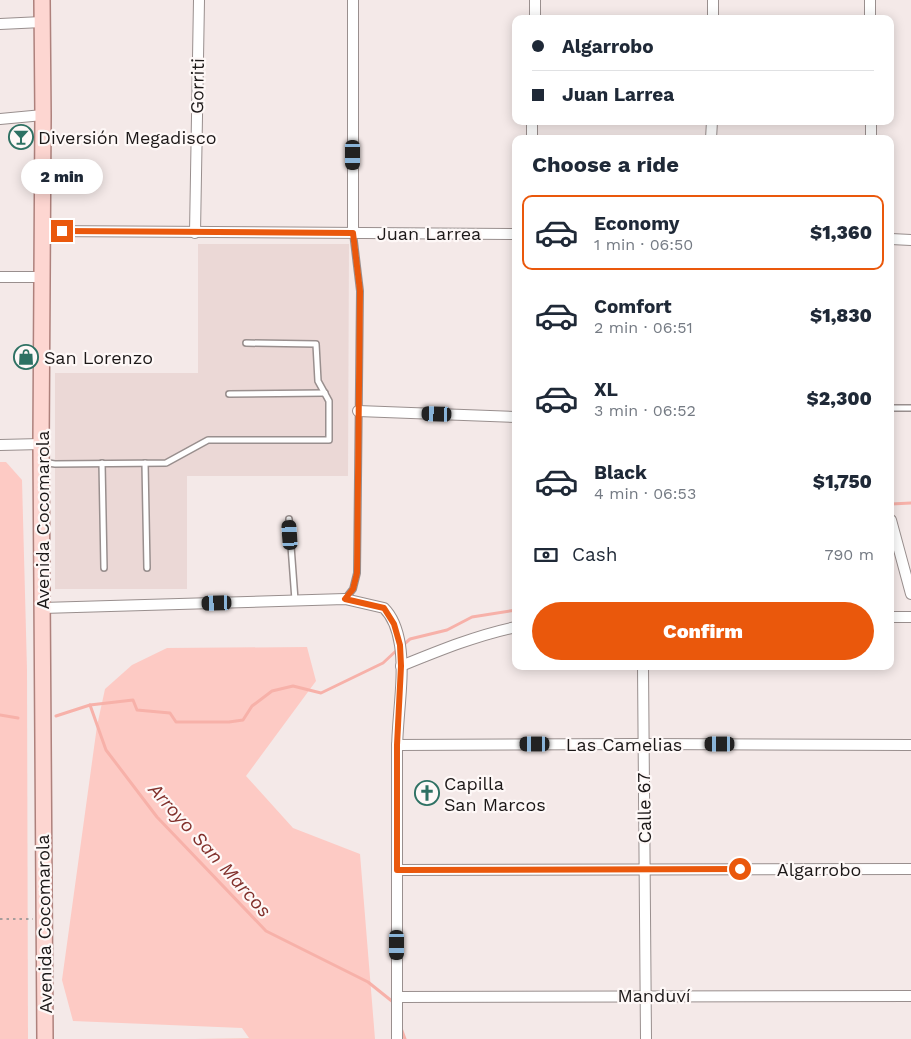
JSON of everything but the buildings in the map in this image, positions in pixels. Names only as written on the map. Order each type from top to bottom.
[{"type":"main road","name":"Avenida Cocomarola","points":[[42,0],[43,231],[41,444],[45,1039]]},
{"type":"street","name":"Gorriti","points":[[195,233],[198,0]]},
{"type":"street","points":[[353,0],[353,233]]},
{"type":"street","points":[[535,0],[535,15]]},
{"type":"street","points":[[713,0],[713,15]]},
{"type":"street","points":[[870,0],[870,15]]},
{"type":"street","points":[[0,24],[42,22]]},
{"type":"street","points":[[0,119],[43,115]]},
{"type":"street","name":"Juan Larrea","points":[[43,231],[512,234]]},
{"type":"street","points":[[894,240],[911,240]]},
{"type":"street","points":[[0,277],[42,277]]},
{"type":"street","points":[[358,411],[512,417]]},
{"type":"street","points":[[0,444],[41,444]]},
{"type":"street","points":[[894,531],[911,594]]},
{"type":"street","points":[[42,608],[345,599],[384,608],[394,624],[400,645],[401,666],[397,745],[396,1037]]},
{"type":"street","points":[[894,617],[911,617]]},
{"type":"street","points":[[401,666],[487,635],[512,628]]},
{"type":"street","name":"Calle 67","points":[[643,670],[646,1039]]},
{"type":"street","name":"Las Camelias","points":[[397,745],[911,745]]},
{"type":"street","name":"Algarrobo","points":[[397,870],[911,869]]},
{"type":"street","name":"Manduví","points":[[397,997],[646,995],[911,996]]},
{"type":"lane","points":[[345,599],[353,589],[357,573],[360,291],[353,233]]},
{"type":"lane","points":[[42,462],[102,464],[166,463],[208,440],[329,440],[329,401],[318,381],[316,344],[246,343]]},
{"type":"lane","points":[[229,394],[325,394]]},
{"type":"lane","points":[[894,408],[911,408]]},
{"type":"lane","points":[[145,463],[147,568]]},
{"type":"lane","points":[[102,464],[104,568]]},
{"type":"lane","points":[[289,519],[295,601]]},
{"type":"path","points":[[0,918],[44,918]]},
{"type":"shaded area","points":[[198,244],[349,244],[348,476],[187,476],[187,589],[55,589],[55,373],[198,373]]},
{"type":"shaded area","points":[[0,462],[6,462],[22,480],[27,669],[28,1039],[0,1039]]},
{"type":"shaded area","points":[[307,647],[316,681],[246,776],[293,828],[360,854],[375,1039],[195,1039],[249,1038],[242,1028],[73,1021],[62,980],[97,726],[105,689],[132,665],[167,648]]},
{"type":"waterway","points":[[894,504],[911,503]]},
{"type":"waterway","points":[[402,646],[410,639],[447,630],[472,617],[512,611]]},
{"type":"waterway","points":[[56,716],[90,705],[133,700],[137,710],[170,713],[176,722],[229,722],[243,720],[252,706],[272,691],[293,686],[321,693],[383,663],[397,650]]},
{"type":"waterway","name":"Arroyo San Marcos","points":[[90,705],[106,750],[157,817],[266,931],[368,982],[393,1002],[394,1005]]},
{"type":"waterway","points":[[0,715],[18,718]]},
{"type":"waterway","name":"Arroyo San Marcos","points":[[401,1028],[405,1039]]},
{"type":"place","name":"Diversión Megadisco","points":[[21,137]]},
{"type":"place","name":"San Lorenzo","points":[[26,357]]},
{"type":"place","name":"Capilla San Marcos","points":[[427,793]]},
{"type":"route","points":[[62,231],[353,233],[360,291],[357,573],[353,589],[345,599],[384,608],[394,624],[400,645],[401,666],[397,745],[397,870],[740,869]]}]
